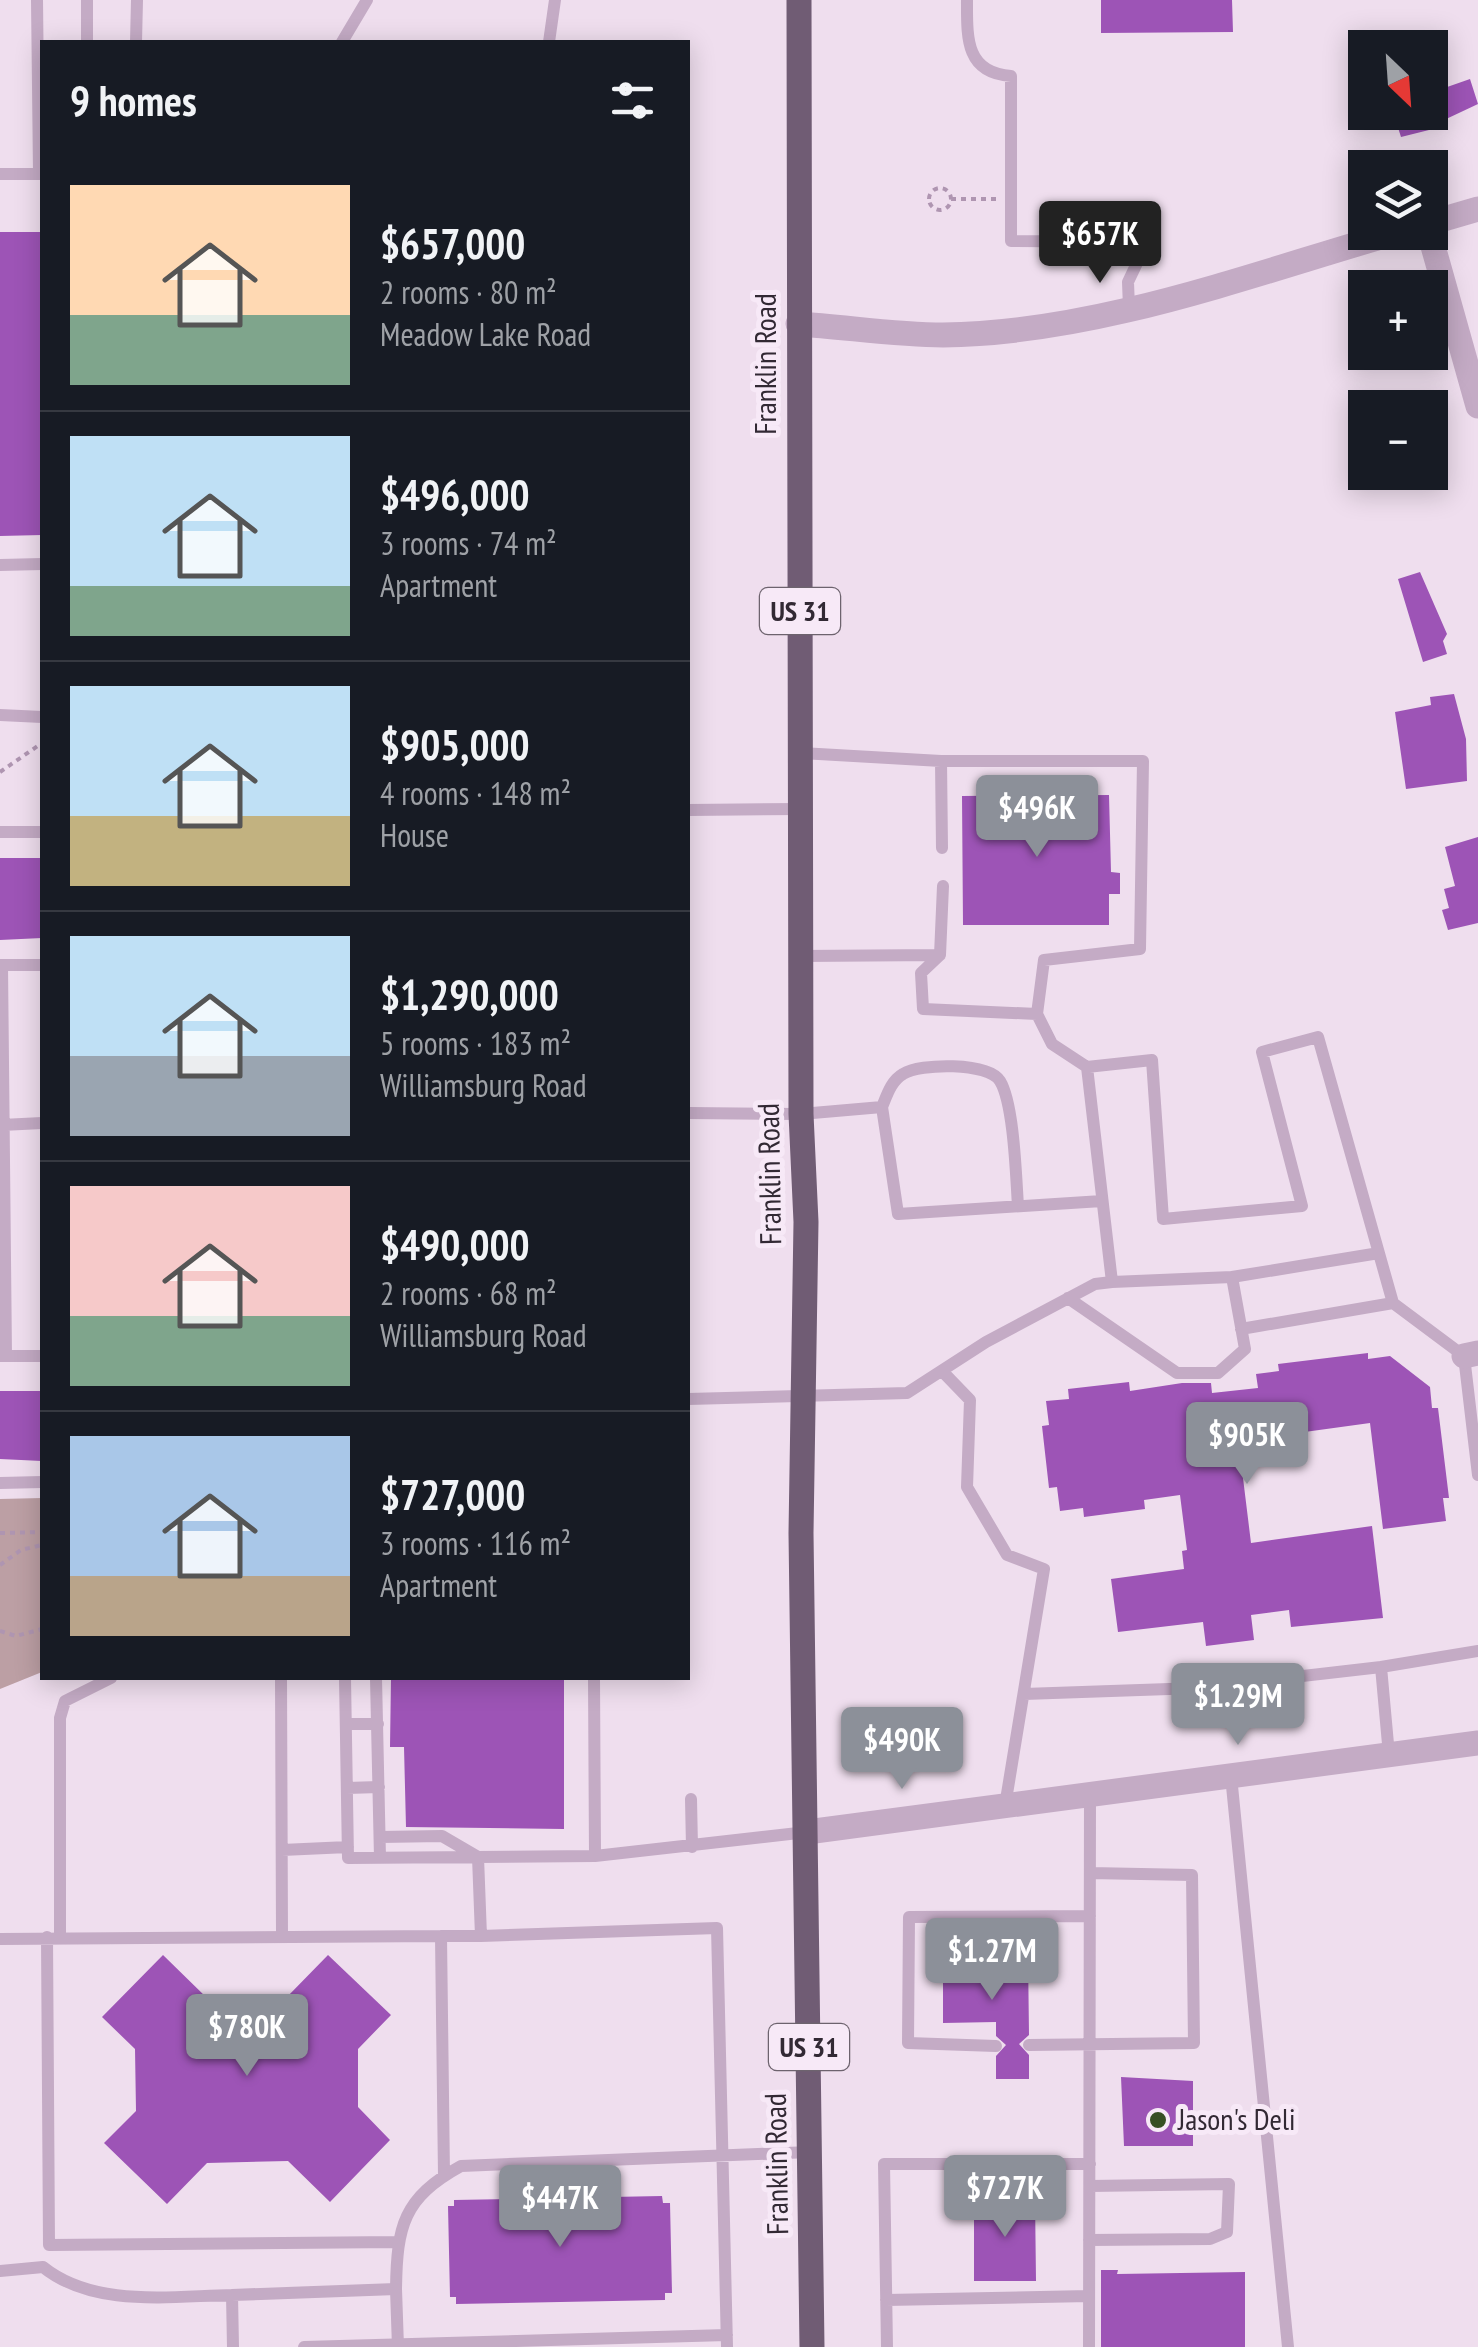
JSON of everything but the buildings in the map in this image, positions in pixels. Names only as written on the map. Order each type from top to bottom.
[{"type":"main road","name":"Franklin Road","points":[[799,0],[801,1114],[806,1222],[801,1533],[812,2347]]},
{"type":"street","points":[[1448,219],[1478,210]]},
{"type":"street","points":[[798,324],[941,335],[995,331],[1129,308],[1348,246]]},
{"type":"street","points":[[1434,250],[1478,406]]},
{"type":"street","points":[[806,1832],[1478,1744]]},
{"type":"lane","points":[[37,0],[40,130]]},
{"type":"lane","points":[[87,0],[87,40]]},
{"type":"lane","points":[[136,0],[136,40]]},
{"type":"lane","points":[[343,40],[367,0]]},
{"type":"lane","points":[[550,40],[554,0]]},
{"type":"lane","points":[[967,0],[968,40],[973,58],[988,72],[1011,76],[1011,240],[1147,242],[1128,282],[1129,308]]},
{"type":"lane","points":[[0,174],[40,174]]},
{"type":"lane","points":[[0,565],[40,564]]},
{"type":"lane","points":[[0,715],[40,717]]},
{"type":"lane","points":[[801,754],[941,762],[1143,762],[1140,949],[1044,960],[1037,1014],[1052,1044],[1086,1067],[1152,1060],[1162,1219],[1302,1206],[1262,1052],[1318,1037],[1393,1303],[1471,1354],[1478,1476]]},
{"type":"lane","points":[[941,762],[942,848]]},
{"type":"lane","points":[[690,810],[801,810]]},
{"type":"lane","points":[[0,832],[40,832]]},
{"type":"lane","points":[[943,886],[940,955],[921,974],[923,1009],[1037,1014]]},
{"type":"lane","points":[[801,956],[940,955]]},
{"type":"lane","points":[[40,966],[1,965],[3,1356],[40,1356]]},
{"type":"lane","points":[[1018,1206],[1013,1137],[1000,1082],[987,1070],[944,1066],[904,1073],[890,1086],[882,1107],[898,1214],[1102,1201]]},
{"type":"lane","points":[[1086,1067],[1112,1282]]},
{"type":"lane","points":[[690,1113],[801,1114],[882,1107]]},
{"type":"lane","points":[[2,1125],[40,1123]]},
{"type":"lane","points":[[690,1398],[803,1399],[908,1394],[1095,1284],[1232,1277],[1379,1253]]},
{"type":"lane","points":[[1068,1298],[1177,1373],[1218,1373],[1244,1349],[1232,1277]]},
{"type":"lane","points":[[1241,1330],[1393,1303]]},
{"type":"lane","points":[[942,1371],[970,1400],[967,1487],[1007,1554],[1044,1570],[1005,1806]]},
{"type":"lane","points":[[0,1483],[40,1482]]},
{"type":"lane","points":[[1024,1694],[1198,1688],[1380,1667],[1478,1651]]},
{"type":"lane","points":[[1380,1667],[1389,1755]]},
{"type":"lane","points":[[42,2267],[49,2245],[60,1718],[66,1701],[107,1680]]},
{"type":"lane","points":[[281,1680],[282,1934]]},
{"type":"lane","points":[[346,1680],[348,1858],[595,1856],[806,1832]]},
{"type":"lane","points":[[376,1680],[380,1858]]},
{"type":"lane","points":[[594,1680],[595,1856]]},
{"type":"lane","points":[[346,1724],[378,1724]]},
{"type":"lane","points":[[1231,1776],[1288,2347]]},
{"type":"lane","points":[[347,1788],[379,1788]]},
{"type":"lane","points":[[1089,2347],[1090,1794]]},
{"type":"lane","points":[[692,1799],[692,1847]]},
{"type":"lane","points":[[380,1837],[442,1836],[478,1857]]},
{"type":"lane","points":[[282,1850],[348,1848]]},
{"type":"lane","points":[[478,1857],[480,1936]]},
{"type":"lane","points":[[1029,2045],[1194,2043],[1192,1874],[1090,1873]]},
{"type":"lane","points":[[996,2046],[908,2043],[909,1917],[1090,1916]]},
{"type":"lane","points":[[0,1939],[282,1934],[480,1936],[718,1928],[727,2341],[304,2347]]},
{"type":"lane","points":[[441,1936],[444,2176]]},
{"type":"lane","points":[[398,2345],[397,2242],[409,2208],[444,2176],[472,2164],[810,2152]]},
{"type":"lane","points":[[887,2347],[884,2164],[1090,2164]]},
{"type":"lane","points":[[1089,2240],[1210,2239],[1227,2232],[1230,2220],[1230,2184],[1090,2186]]},
{"type":"lane","points":[[49,2245],[397,2242]]},
{"type":"lane","points":[[0,2271],[42,2267],[68,2285],[122,2296],[232,2296],[396,2288]]},
{"type":"lane","points":[[232,2296],[234,2347]]},
{"type":"lane","points":[[886,2300],[1089,2296]]},
{"type":"path","points":[[938,188],[945,190],[950,199],[941,210],[929,202],[938,188]]},
{"type":"path","points":[[950,199],[1011,200]]},
{"type":"path","points":[[0,772],[40,744]]},
{"type":"path","points":[[0,1533],[40,1532]]},
{"type":"path","points":[[0,1565],[21,1550],[40,1546]]},
{"type":"path","points":[[0,1631],[16,1636],[40,1630]]},
{"type":"shaded area","points":[[40,1498],[40,1673],[0,1689],[0,1499]]},
{"type":"place","name":"Jason's Deli","points":[[1158,2120]]}]
